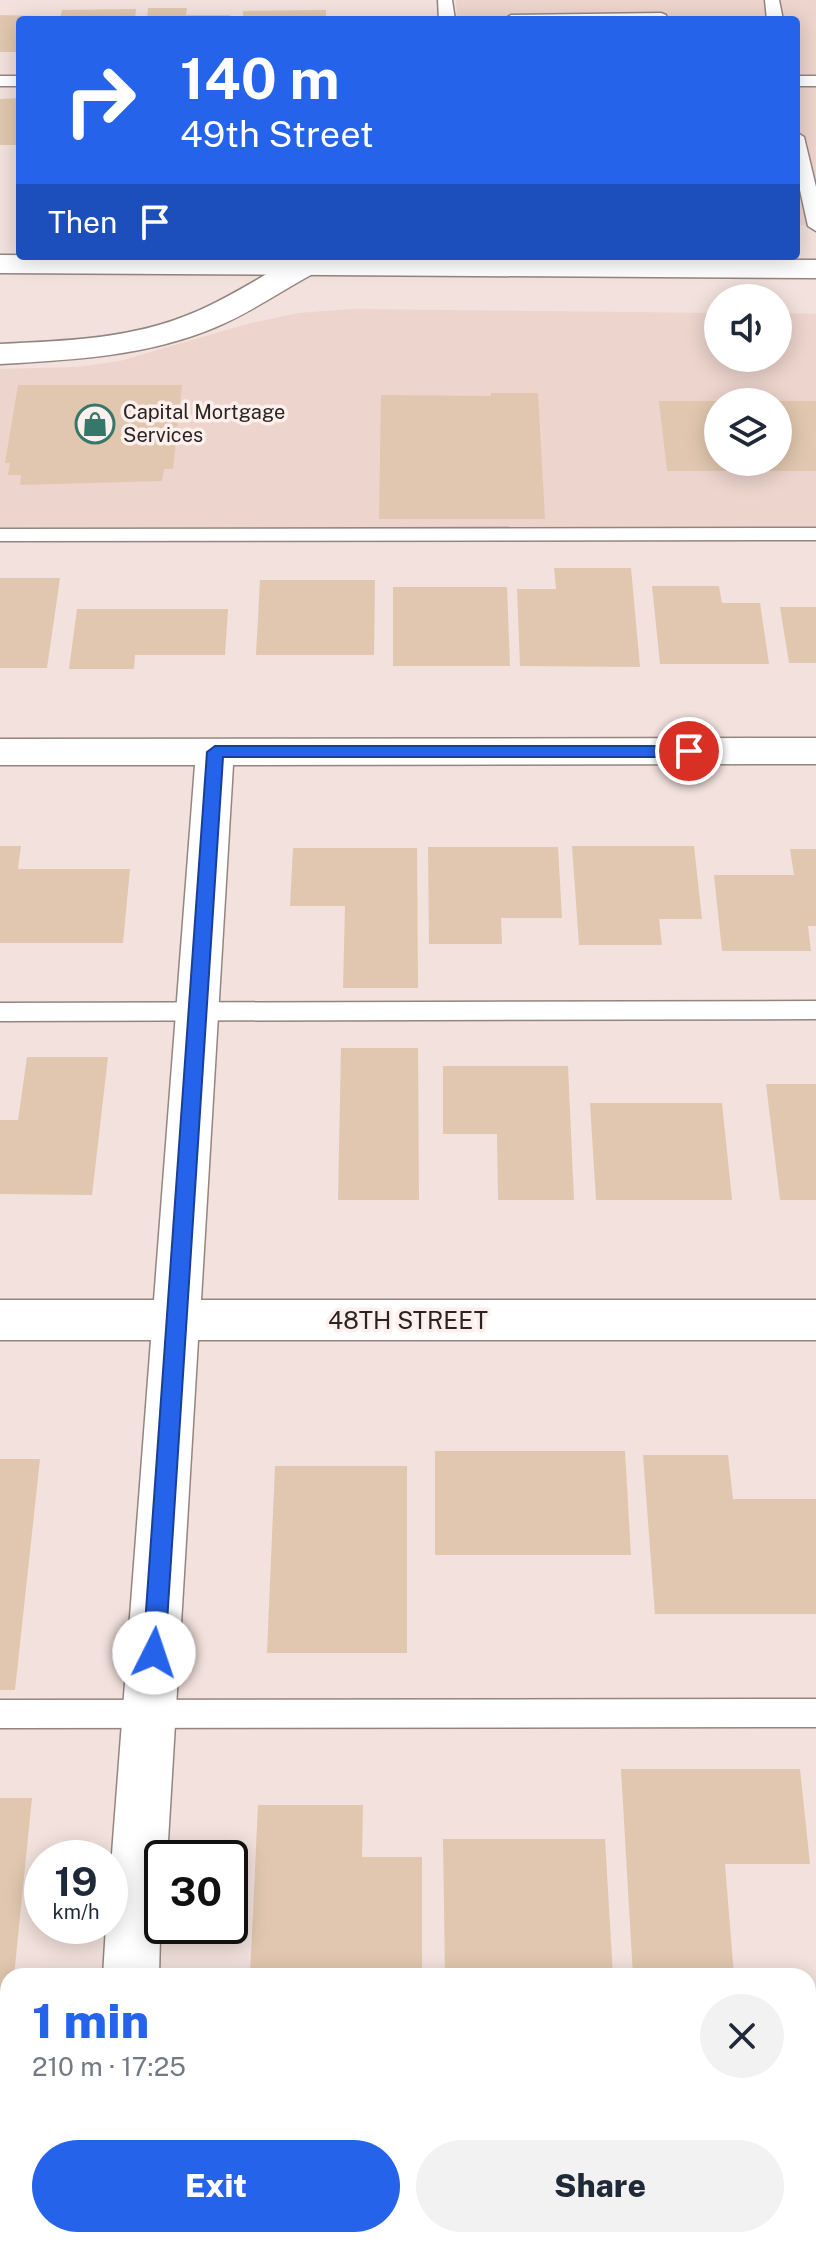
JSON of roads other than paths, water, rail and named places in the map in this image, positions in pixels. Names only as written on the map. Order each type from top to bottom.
[{"type":"street","points":[[0,264],[696,261],[816,269]]},
{"type":"street","points":[[0,354],[92,350],[152,338],[206,320],[307,264]]},
{"type":"street","points":[[0,752],[816,751]]},
{"type":"street","points":[[132,1968],[215,752]]},
{"type":"street","name":"48TH STREET","points":[[0,1320],[816,1320]]},
{"type":"lane","points":[[800,151],[814,201],[816,226]]},
{"type":"lane","points":[[0,535],[816,534]]},
{"type":"lane","points":[[0,1012],[816,1010]]},
{"type":"lane","points":[[0,1714],[816,1713]]},
{"type":"place","name":"Capital Mortgage Services","points":[[95,424]]}]
